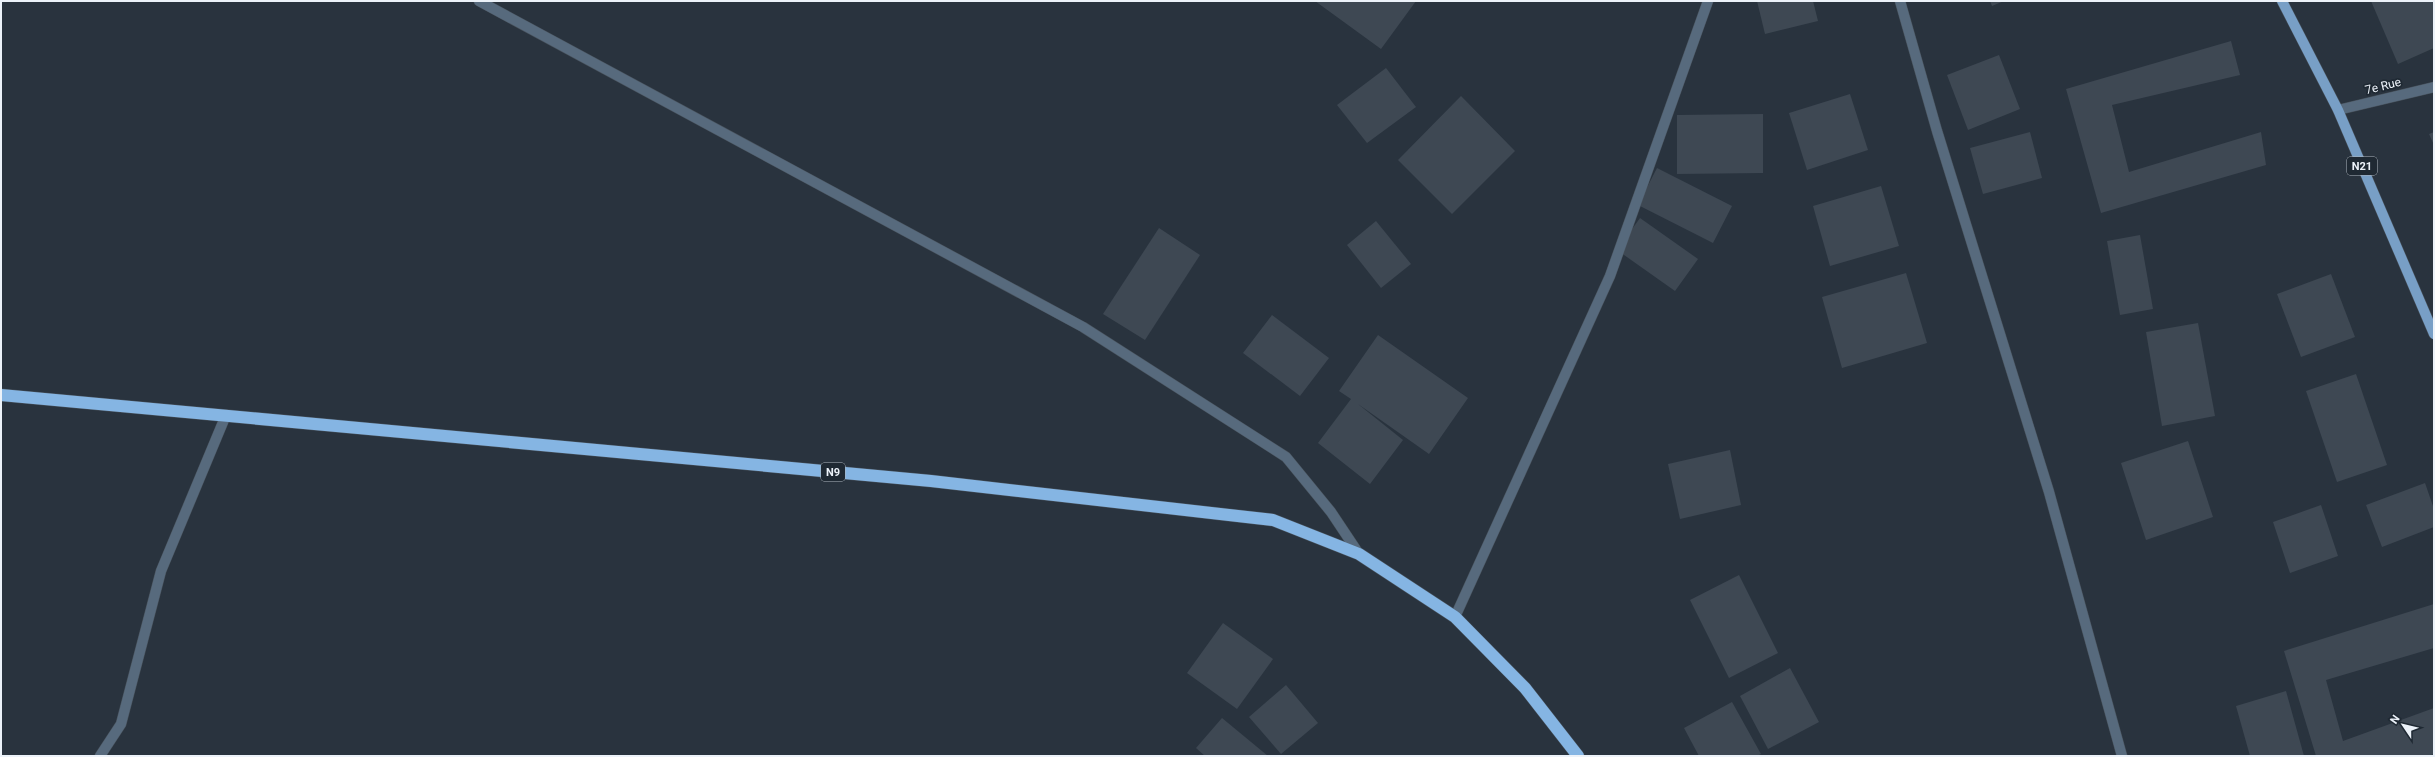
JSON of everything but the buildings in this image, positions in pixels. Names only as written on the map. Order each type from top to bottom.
[{"type":"highway","name":"N9","points":[[1,395],[931,481],[1273,520],[1359,554],[1455,617],[1525,688],[1578,756]]},
{"type":"main road","name":"N21","points":[[2282,1],[2338,110],[2434,334]]},
{"type":"street","points":[[479,1],[1083,327],[1286,457],[1331,512],[1359,554]]},
{"type":"street","points":[[1455,617],[1610,276],[1708,1]]},
{"type":"street","points":[[1900,1],[1937,131],[2048,492],[2122,756]]},
{"type":"street","name":"7e Rue","points":[[2338,110],[2434,87]]},
{"type":"street","points":[[100,756],[122,724],[161,571],[226,415]]}]
